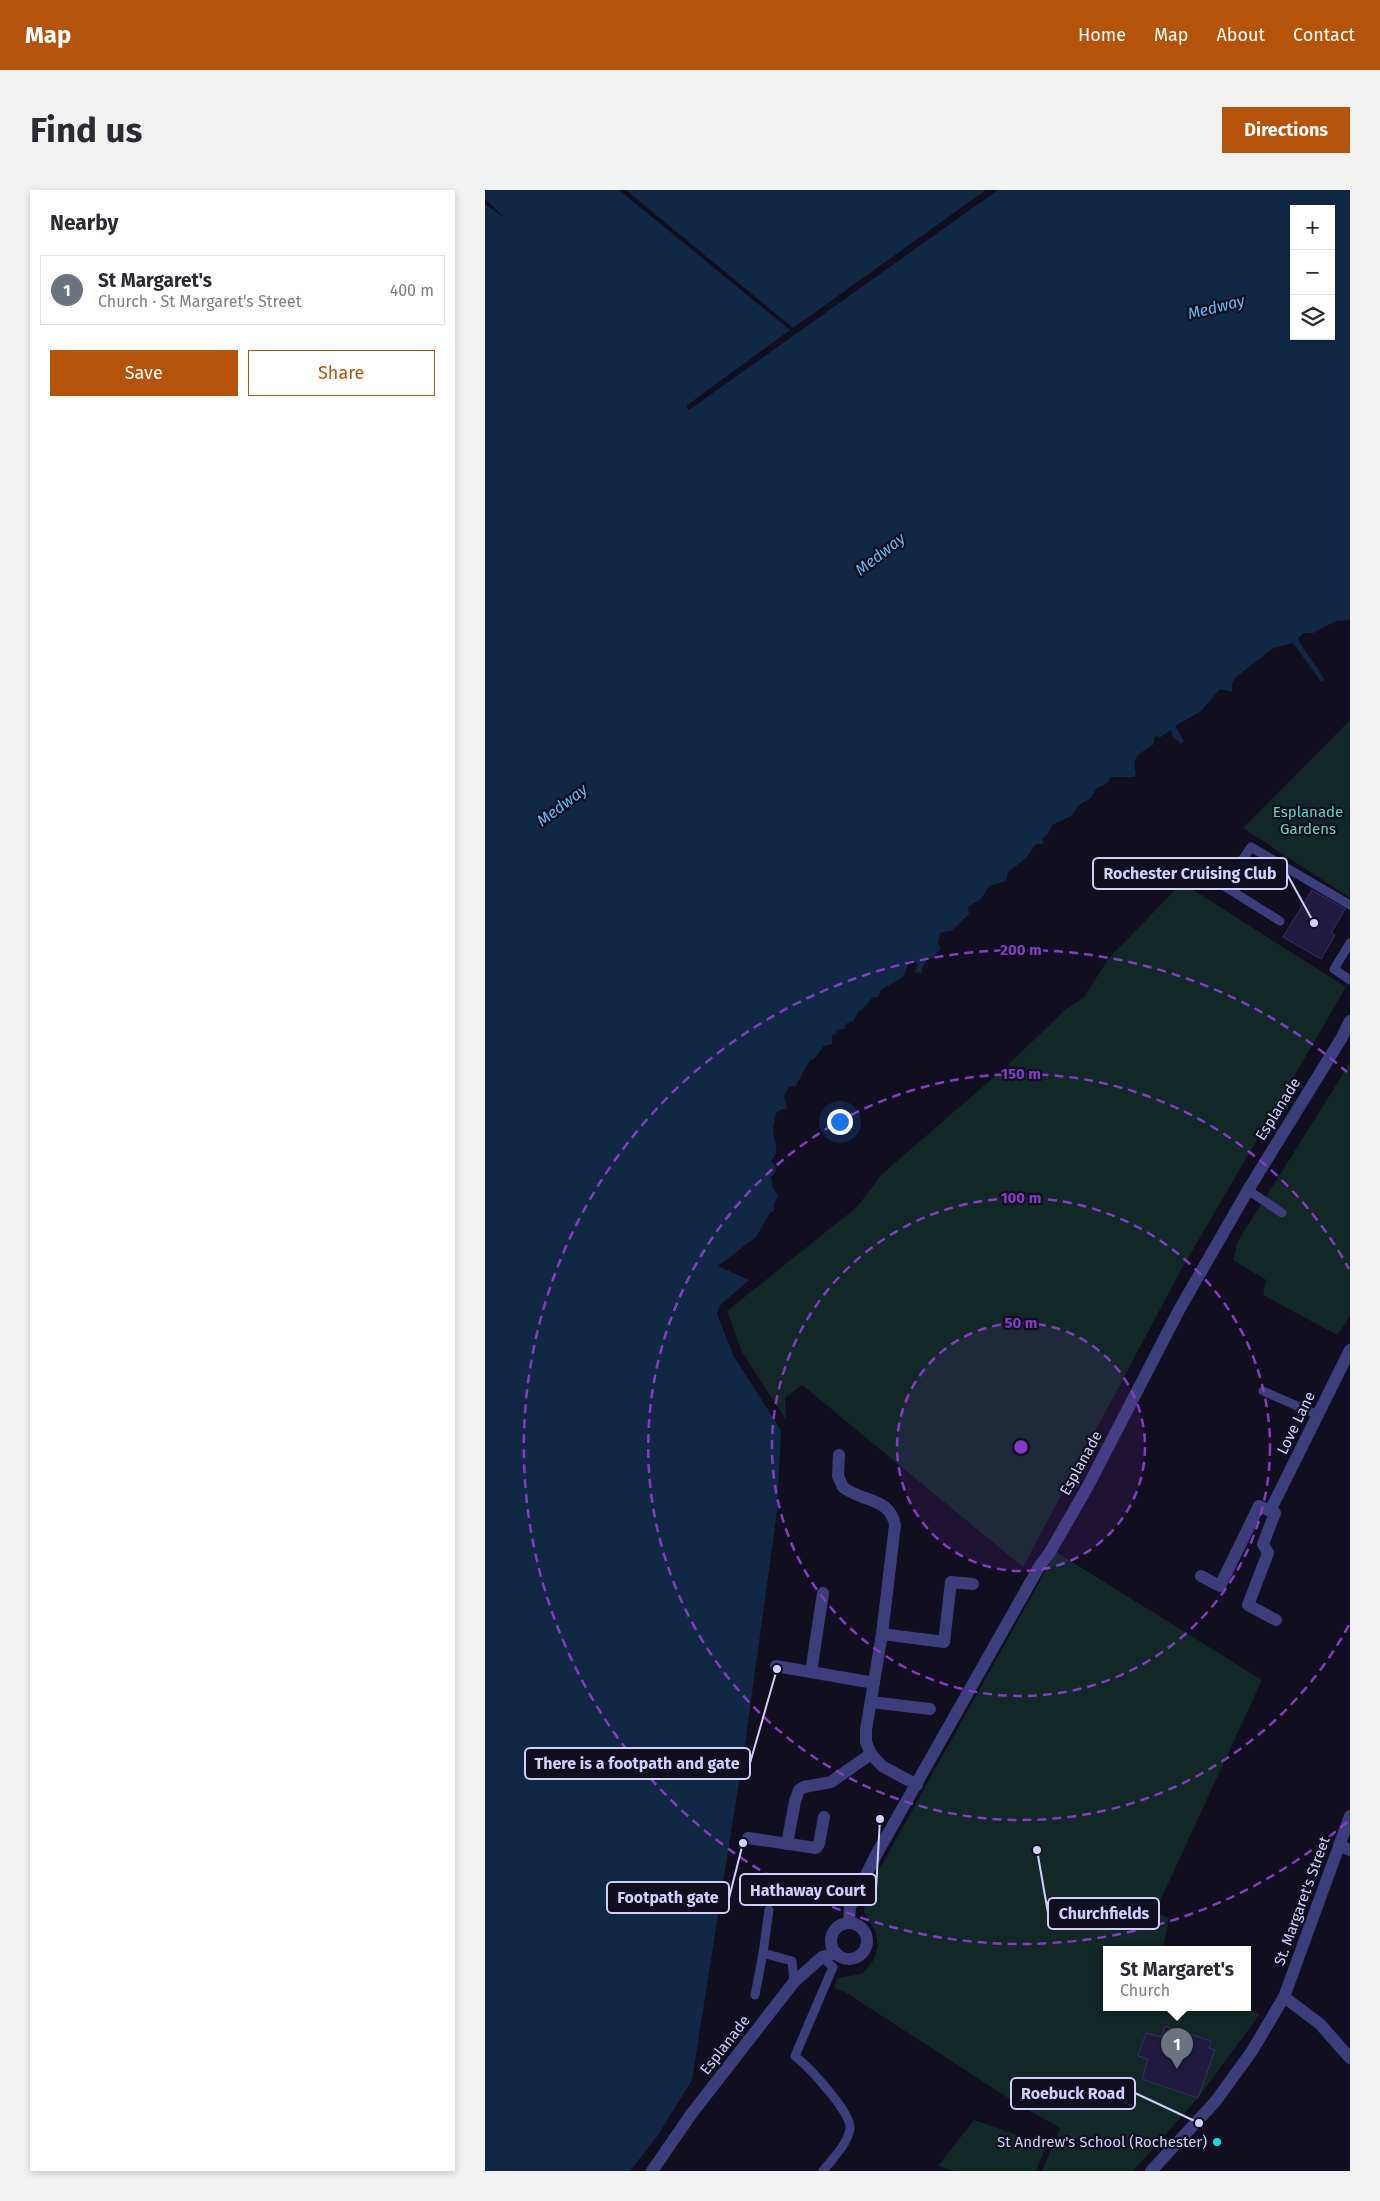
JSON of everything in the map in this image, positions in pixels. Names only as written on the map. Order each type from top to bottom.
[{"type":"street","name":"Esplanade","points":[[651,2171],[692,2113],[794,1982],[822,1957],[836,1953],[850,1959],[860,1955],[866,1946],[864,1932],[858,1926],[849,1923],[850,1906],[876,1854],[917,1785],[1039,1567],[1088,1486],[1179,1310],[1247,1190],[1341,1040],[1350,1021]]},
{"type":"street","name":"Love Lane","points":[[1276,1620],[1248,1605],[1268,1553],[1263,1544],[1275,1513],[1270,1511],[1350,1350]]},
{"type":"street","points":[[839,1455],[838,1476],[843,1488],[883,1505],[895,1522],[882,1634],[865,1736],[867,1746],[871,1754],[883,1766],[917,1785]]},
{"type":"street","points":[[1201,1576],[1220,1586],[1259,1506],[1270,1511]]},
{"type":"street","points":[[882,1634],[944,1642],[951,1582],[973,1584]]},
{"type":"street","points":[[811,1672],[823,1593]]},
{"type":"street","points":[[776,1666],[874,1683]]},
{"type":"street","points":[[871,1702],[929,1709]]},
{"type":"street","points":[[787,1844],[795,1801],[799,1790],[804,1787],[831,1782],[871,1754]]},
{"type":"street","name":"St. Margaret's Street","points":[[1151,2171],[1215,2102],[1251,2051],[1284,1997],[1345,1848],[1350,1816]]},
{"type":"street","points":[[748,1838],[817,1847],[824,1817]]},
{"type":"street","points":[[836,1953],[832,1944],[833,1934],[839,1926],[849,1923]]},
{"type":"street","points":[[1284,1997],[1320,2024],[1350,2058]]},
{"type":"lane","points":[[1280,921],[1224,886],[1251,846],[1350,905]]},
{"type":"lane","points":[[1350,943],[1334,969],[1350,980]]},
{"type":"lane","points":[[1247,1190],[1282,1213]]},
{"type":"lane","points":[[1263,1391],[1318,1415]]},
{"type":"lane","points":[[755,1995],[769,1910]]},
{"type":"lane","points":[[763,1954],[792,1961],[794,1982]]},
{"type":"lane","points":[[822,1957],[833,1967],[795,2056],[810,2069],[849,2118],[850,2130],[843,2144],[823,2171]]},
{"type":"green space","name":"Esplanade Gardens","points":[[1350,720],[1350,898],[1243,828]]},
{"type":"green space","points":[[1182,883],[1346,987],[1181,1270],[1023,1567],[802,1385],[785,1398],[786,1420],[742,1352],[727,1311],[857,1207],[882,1174],[1008,1065],[1065,1010],[1084,997],[1109,958]]},
{"type":"green space","points":[[1350,1063],[1350,1317],[1337,1335],[1263,1295],[1266,1280],[1233,1260],[1238,1241]]},
{"type":"green space","points":[[1056,1552],[1262,1680],[1155,1912],[1169,1918],[1164,1946],[1103,1946],[1103,2011],[1251,2010],[1260,2014],[1198,2098],[1133,2171],[1042,2171],[1060,2128],[1016,2103],[845,1992],[834,1988],[837,1978],[862,1974],[873,1961],[878,1946],[875,1931],[864,1912],[866,1893]]},
{"type":"green space","points":[[974,2120],[1046,2145],[1036,2171],[955,2171],[938,2166]]},
{"type":"water","name":"Medway","points":[[485,190],[619,190],[790,330],[686,406],[689,410],[998,190],[1350,190],[1350,620],[1336,621],[1313,633],[1304,633],[1298,638],[1324,680],[1321,682],[1293,643],[1273,648],[1234,679],[1232,692],[1220,689],[1201,711],[1175,726],[1184,741],[1181,744],[1172,736],[1171,730],[1161,737],[1155,736],[1153,745],[1140,753],[1135,759],[1136,774],[1134,777],[1111,777],[1107,783],[1097,788],[1091,798],[1079,805],[1071,816],[1052,825],[1047,835],[1042,839],[1044,844],[1036,844],[1026,858],[1008,872],[1006,881],[989,886],[981,899],[968,907],[969,914],[951,931],[940,933],[938,943],[941,948],[933,958],[928,959],[922,968],[922,973],[914,972],[918,964],[911,960],[909,961],[904,976],[881,990],[878,997],[873,997],[859,1011],[853,1021],[847,1023],[844,1029],[836,1030],[836,1034],[832,1035],[832,1044],[824,1046],[814,1059],[810,1060],[795,1087],[789,1086],[784,1096],[787,1109],[782,1109],[776,1113],[773,1130],[776,1154],[771,1161],[776,1166],[775,1173],[771,1177],[773,1188],[778,1196],[773,1206],[775,1210],[770,1213],[756,1237],[718,1266],[749,1280],[720,1305],[717,1314],[734,1357],[781,1430],[777,1512],[745,1744],[692,2080],[658,2135],[630,2171],[485,2171],[485,204],[506,219],[485,199]]},
{"type":"water","points":[[626,190],[986,190],[793,328]]},
{"type":"building","points":[[1312,890],[1345,909],[1331,933],[1335,935],[1321,959],[1283,937]]},
{"type":"building","points":[[1165,2026],[1211,2041],[1209,2048],[1215,2050],[1198,2098],[1142,2079],[1148,2059],[1138,2056],[1146,2033],[1161,2037]]},
{"type":"place","name":"Rochester Cruising Club","points":[[1314,923]]},
{"type":"place","name":"There is a footpath and gate","points":[[777,1669]]},
{"type":"place","name":"Hathaway Court","points":[[880,1819]]},
{"type":"place","name":"Footpath gate","points":[[743,1843]]},
{"type":"place","name":"Churchfields","points":[[1037,1850]]},
{"type":"place","name":"St Margaret's","points":[[1177,2069]]},
{"type":"place","name":"Roebuck Road","points":[[1199,2123]]},
{"type":"place","name":"St Andrew's School (Rochester)","points":[[1217,2142]]}]
